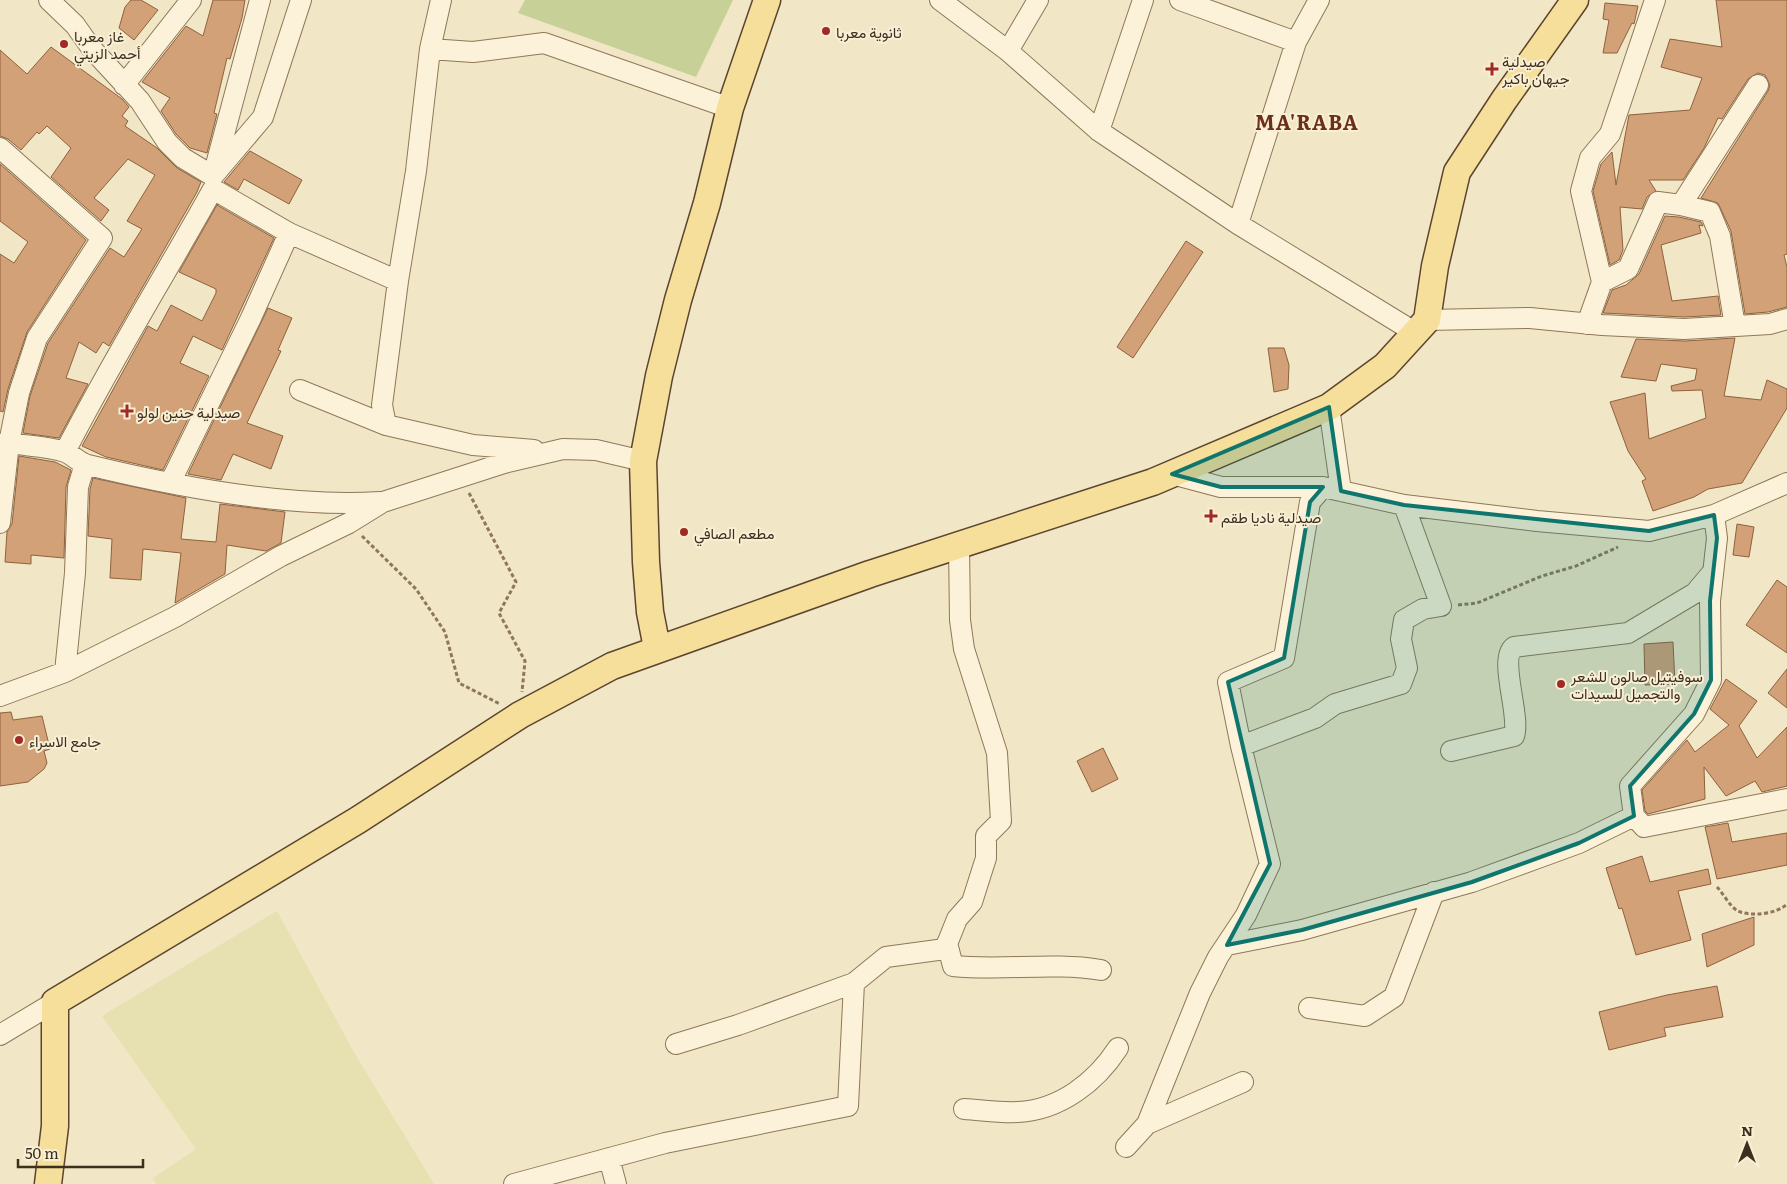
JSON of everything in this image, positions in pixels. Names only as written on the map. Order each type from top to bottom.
[{"type":"main road","points":[[657,648],[650,612],[646,562],[643,462],[659,376],[730,108],[767,0]]},
{"type":"main road","points":[[48,1184],[55,1126],[55,1002],[358,820],[520,715],[612,666],[657,648],[1172,474],[1330,407],[1385,366],[1422,327],[1457,172],[1504,100],[1575,0]]},
{"type":"street","points":[[49,0],[75,25],[92,49],[140,102],[167,142],[213,183],[289,233],[398,281]]},
{"type":"street","points":[[124,85],[191,0]]},
{"type":"street","points":[[213,183],[260,0]]},
{"type":"street","points":[[65,452],[101,382],[163,279],[213,183],[263,117],[302,0]]},
{"type":"street","points":[[386,425],[382,405],[398,281],[416,171],[430,49],[441,0]]},
{"type":"street","points":[[940,0],[1008,50],[1099,131],[1238,224],[1422,327],[1530,318],[1587,324],[1684,329],[1770,324],[1787,319]]},
{"type":"street","points":[[1008,50],[1038,0]]},
{"type":"street","points":[[1099,131],[1143,0]]},
{"type":"street","points":[[1180,0],[1296,42]]},
{"type":"street","points":[[1238,224],[1296,42],[1320,0]]},
{"type":"street","points":[[1587,324],[1602,282],[1581,191],[1590,158],[1610,134],[1655,0]]},
{"type":"street","points":[[430,49],[473,52],[544,43],[730,108]]},
{"type":"street","points":[[1681,205],[1758,85]]},
{"type":"street","points":[[0,523],[4,444],[18,393],[37,338],[102,238],[3,158]]},
{"type":"street","points":[[1602,282],[1628,269],[1658,202],[1710,212],[1720,236],[1735,326]]},
{"type":"street","points":[[170,483],[251,318],[289,233]]},
{"type":"street","points":[[300,390],[386,425],[473,445],[550,452]]},
{"type":"street","points":[[1330,407],[1332,489]]},
{"type":"street","points":[[4,444],[65,452],[85,464],[170,483],[294,501],[354,504],[383,502],[504,463],[563,449],[596,450],[643,462]]},
{"type":"street","points":[[65,672],[75,573],[78,487],[85,464]]},
{"type":"street","points":[[1172,474],[1221,487],[1332,489],[1404,505],[1536,521],[1649,531],[1714,515],[1787,483]]},
{"type":"street","points":[[1126,1146],[1147,1124],[1200,993],[1218,957],[1246,915],[1270,864],[1240,746],[1228,682],[1284,658],[1310,502],[1332,489]]},
{"type":"street","points":[[0,696],[65,672],[175,617],[281,556],[349,523],[383,502]]},
{"type":"street","points":[[1240,746],[1315,718],[1335,704],[1401,684],[1407,668],[1401,638],[1404,620],[1423,609],[1441,606],[1404,505]]},
{"type":"street","points":[[1714,515],[1716,538],[1711,574],[1710,602],[1711,680],[1694,714],[1630,786],[1634,816],[1644,827],[1787,799]]},
{"type":"street","points":[[676,1044],[854,983],[886,957],[946,949],[958,919],[972,902],[986,858],[986,836],[1001,821],[997,753],[964,649],[960,620],[959,545]]},
{"type":"street","points":[[1451,751],[1514,736],[1513,700],[1508,660],[1510,651],[1514,646],[1628,633],[1695,593],[1711,574]]},
{"type":"street","points":[[1227,945],[1302,930],[1472,882],[1579,843],[1634,816]]},
{"type":"street","points":[[1309,1008],[1365,1016],[1394,997],[1434,892]]},
{"type":"street","points":[[947,943],[953,966],[980,969],[1041,966],[1101,970]]},
{"type":"street","points":[[514,1184],[665,1143],[848,1106],[854,983]]},
{"type":"street","points":[[0,1035],[55,1002]]},
{"type":"street","points":[[964,1110],[1020,1112],[1064,1101],[1104,1069],[1118,1048]]},
{"type":"street","points":[[1147,1124],[1243,1082]]},
{"type":"street","points":[[609,1158],[616,1184]]},
{"type":"path","points":[[349,523],[416,589],[445,632],[459,683],[520,715],[525,662],[499,613],[516,582],[461,477]]},
{"type":"path","points":[[1441,606],[1477,603],[1542,576],[1576,566],[1622,545],[1632,529]]},
{"type":"path","points":[[1717,887],[1738,911],[1761,914],[1783,908],[1787,904]]},
{"type":"highlighted area","points":[[1329,407],[1341,491],[1404,505],[1649,531],[1714,515],[1717,538],[1710,601],[1711,680],[1694,714],[1630,786],[1634,816],[1579,843],[1472,882],[1302,930],[1227,945],[1270,864],[1228,682],[1284,658],[1310,502],[1323,487],[1221,487],[1172,474]]},
{"type":"shaded area","points":[[277,911],[355,1054],[434,1184],[156,1184],[153,1178],[196,1149],[102,1016]]},
{"type":"green space","points":[[525,0],[733,0],[696,77],[518,13]]},
{"type":"building","points":[[131,0],[141,0],[158,10],[134,40],[119,28],[125,7]]},
{"type":"building","points":[[213,0],[245,0],[242,18],[230,59],[227,58],[214,113],[217,114],[207,153],[190,148],[176,134],[161,111],[170,98],[142,82],[186,26],[203,36]]},
{"type":"building","points":[[1716,0],[1787,0],[1787,254],[1784,255],[1787,267],[1787,307],[1768,312],[1745,314],[1731,231],[1718,203],[1701,198],[1768,91],[1770,85],[1765,75],[1758,73],[1748,79],[1722,119],[1718,118],[1704,148],[1683,180],[1649,180],[1656,191],[1647,197],[1642,209],[1620,207],[1623,250],[1619,260],[1610,265],[1593,191],[1601,164],[1612,152],[1616,185],[1629,115],[1690,110],[1702,78],[1661,67],[1670,39],[1722,47]]},
{"type":"building","points":[[1605,3],[1638,6],[1634,24],[1632,23],[1617,53],[1603,53],[1609,20],[1603,19]]},
{"type":"building","points":[[51,47],[122,99],[129,107],[122,116],[128,121],[125,126],[157,148],[177,168],[201,182],[109,346],[103,342],[96,353],[79,342],[66,378],[88,384],[59,438],[23,433],[30,396],[48,343],[110,248],[124,257],[142,229],[127,221],[155,175],[128,159],[94,198],[109,210],[101,221],[51,177],[71,148],[47,126],[39,134],[37,132],[21,150],[8,139],[0,136],[0,50],[27,74]]},
{"type":"building","points":[[250,151],[302,180],[289,204],[244,179],[238,190],[224,182]]},
{"type":"building","points":[[0,164],[86,240],[27,332],[8,389],[3,412],[0,411],[0,254],[14,263],[28,242],[0,221]]},
{"type":"building","points":[[217,205],[274,238],[222,350],[193,336],[180,363],[209,376],[163,470],[106,457],[82,446],[148,326],[157,331],[171,305],[202,321],[216,293],[216,289],[179,272]]},
{"type":"building","points":[[1665,216],[1701,222],[1703,226],[1699,225],[1701,233],[1661,245],[1672,301],[1718,296],[1721,315],[1684,317],[1603,313],[1612,290],[1626,285],[1639,274]]},
{"type":"building","points":[[1186,241],[1203,252],[1133,358],[1117,347]]},
{"type":"building","points":[[268,308],[292,318],[278,350],[281,351],[247,423],[283,436],[271,469],[233,454],[221,480],[188,474]]},
{"type":"building","points":[[1735,338],[1724,396],[1761,400],[1767,380],[1787,389],[1787,408],[1742,483],[1708,489],[1694,497],[1653,511],[1642,481],[1646,479],[1628,451],[1610,402],[1645,393],[1649,439],[1706,418],[1702,390],[1672,391],[1671,386],[1695,380],[1697,369],[1661,364],[1656,381],[1621,377],[1636,339],[1685,341]]},
{"type":"building","points":[[1268,348],[1284,348],[1289,365],[1288,389],[1274,392]]},
{"type":"building","points":[[19,456],[55,462],[71,470],[66,487],[64,558],[31,555],[31,564],[5,562],[7,532],[12,524]]},
{"type":"building","points":[[93,478],[186,498],[181,539],[216,542],[220,504],[285,512],[281,543],[266,551],[227,545],[225,574],[175,603],[181,553],[143,549],[141,580],[110,578],[112,539],[88,536],[90,489]]},
{"type":"building","points":[[1737,524],[1754,527],[1749,557],[1733,555]]},
{"type":"building","points":[[1777,580],[1787,587],[1787,653],[1746,625]]},
{"type":"building","points":[[1673,642],[1675,684],[1645,685],[1644,644]]},
{"type":"building","points":[[1787,669],[1787,708],[1768,693]]},
{"type":"building","points":[[1726,679],[1757,701],[1739,726],[1757,758],[1787,727],[1787,786],[1762,792],[1755,781],[1726,796],[1704,767],[1705,799],[1648,814],[1645,811],[1642,790],[1687,740],[1695,752],[1729,725],[1710,709]]},
{"type":"building","points":[[11,712],[13,720],[42,716],[50,749],[44,751],[47,763],[44,769],[28,782],[0,786],[0,713]]},
{"type":"building","points":[[1103,748],[1118,779],[1092,792],[1077,761]]},
{"type":"building","points":[[1728,823],[1732,842],[1787,833],[1787,865],[1717,879],[1705,827]]},
{"type":"building","points":[[1642,856],[1650,882],[1708,869],[1711,884],[1678,891],[1691,940],[1636,955],[1622,908],[1619,909],[1606,868]]},
{"type":"building","points":[[1754,917],[1754,945],[1707,967],[1702,934]]},
{"type":"building","points":[[1717,986],[1723,1017],[1664,1028],[1666,1036],[1609,1050],[1599,1012],[1667,995]]},
{"type":"place","name":"ثانوية معربا","points":[[826,31]]},
{"type":"place","name":"غاز معربا أحمد الزيتي","points":[[64,44]]},
{"type":"place","name":"صيدلية جيهان باكير","points":[[1492,69]]},
{"type":"place","name":"صيدلية حنين لولو","points":[[127,411]]},
{"type":"place","name":"صيدلية ناديا طقم","points":[[1211,516]]},
{"type":"place","name":"مطعم الصافي","points":[[684,532]]},
{"type":"place","name":"سوفيتيل صالون للشعر والتجميل للسيدات","points":[[1561,684]]},
{"type":"place","name":"جامع الاسراء","points":[[19,740]]},
{"type":"district","name":"MA'RABA","points":[[1307,121]]}]
